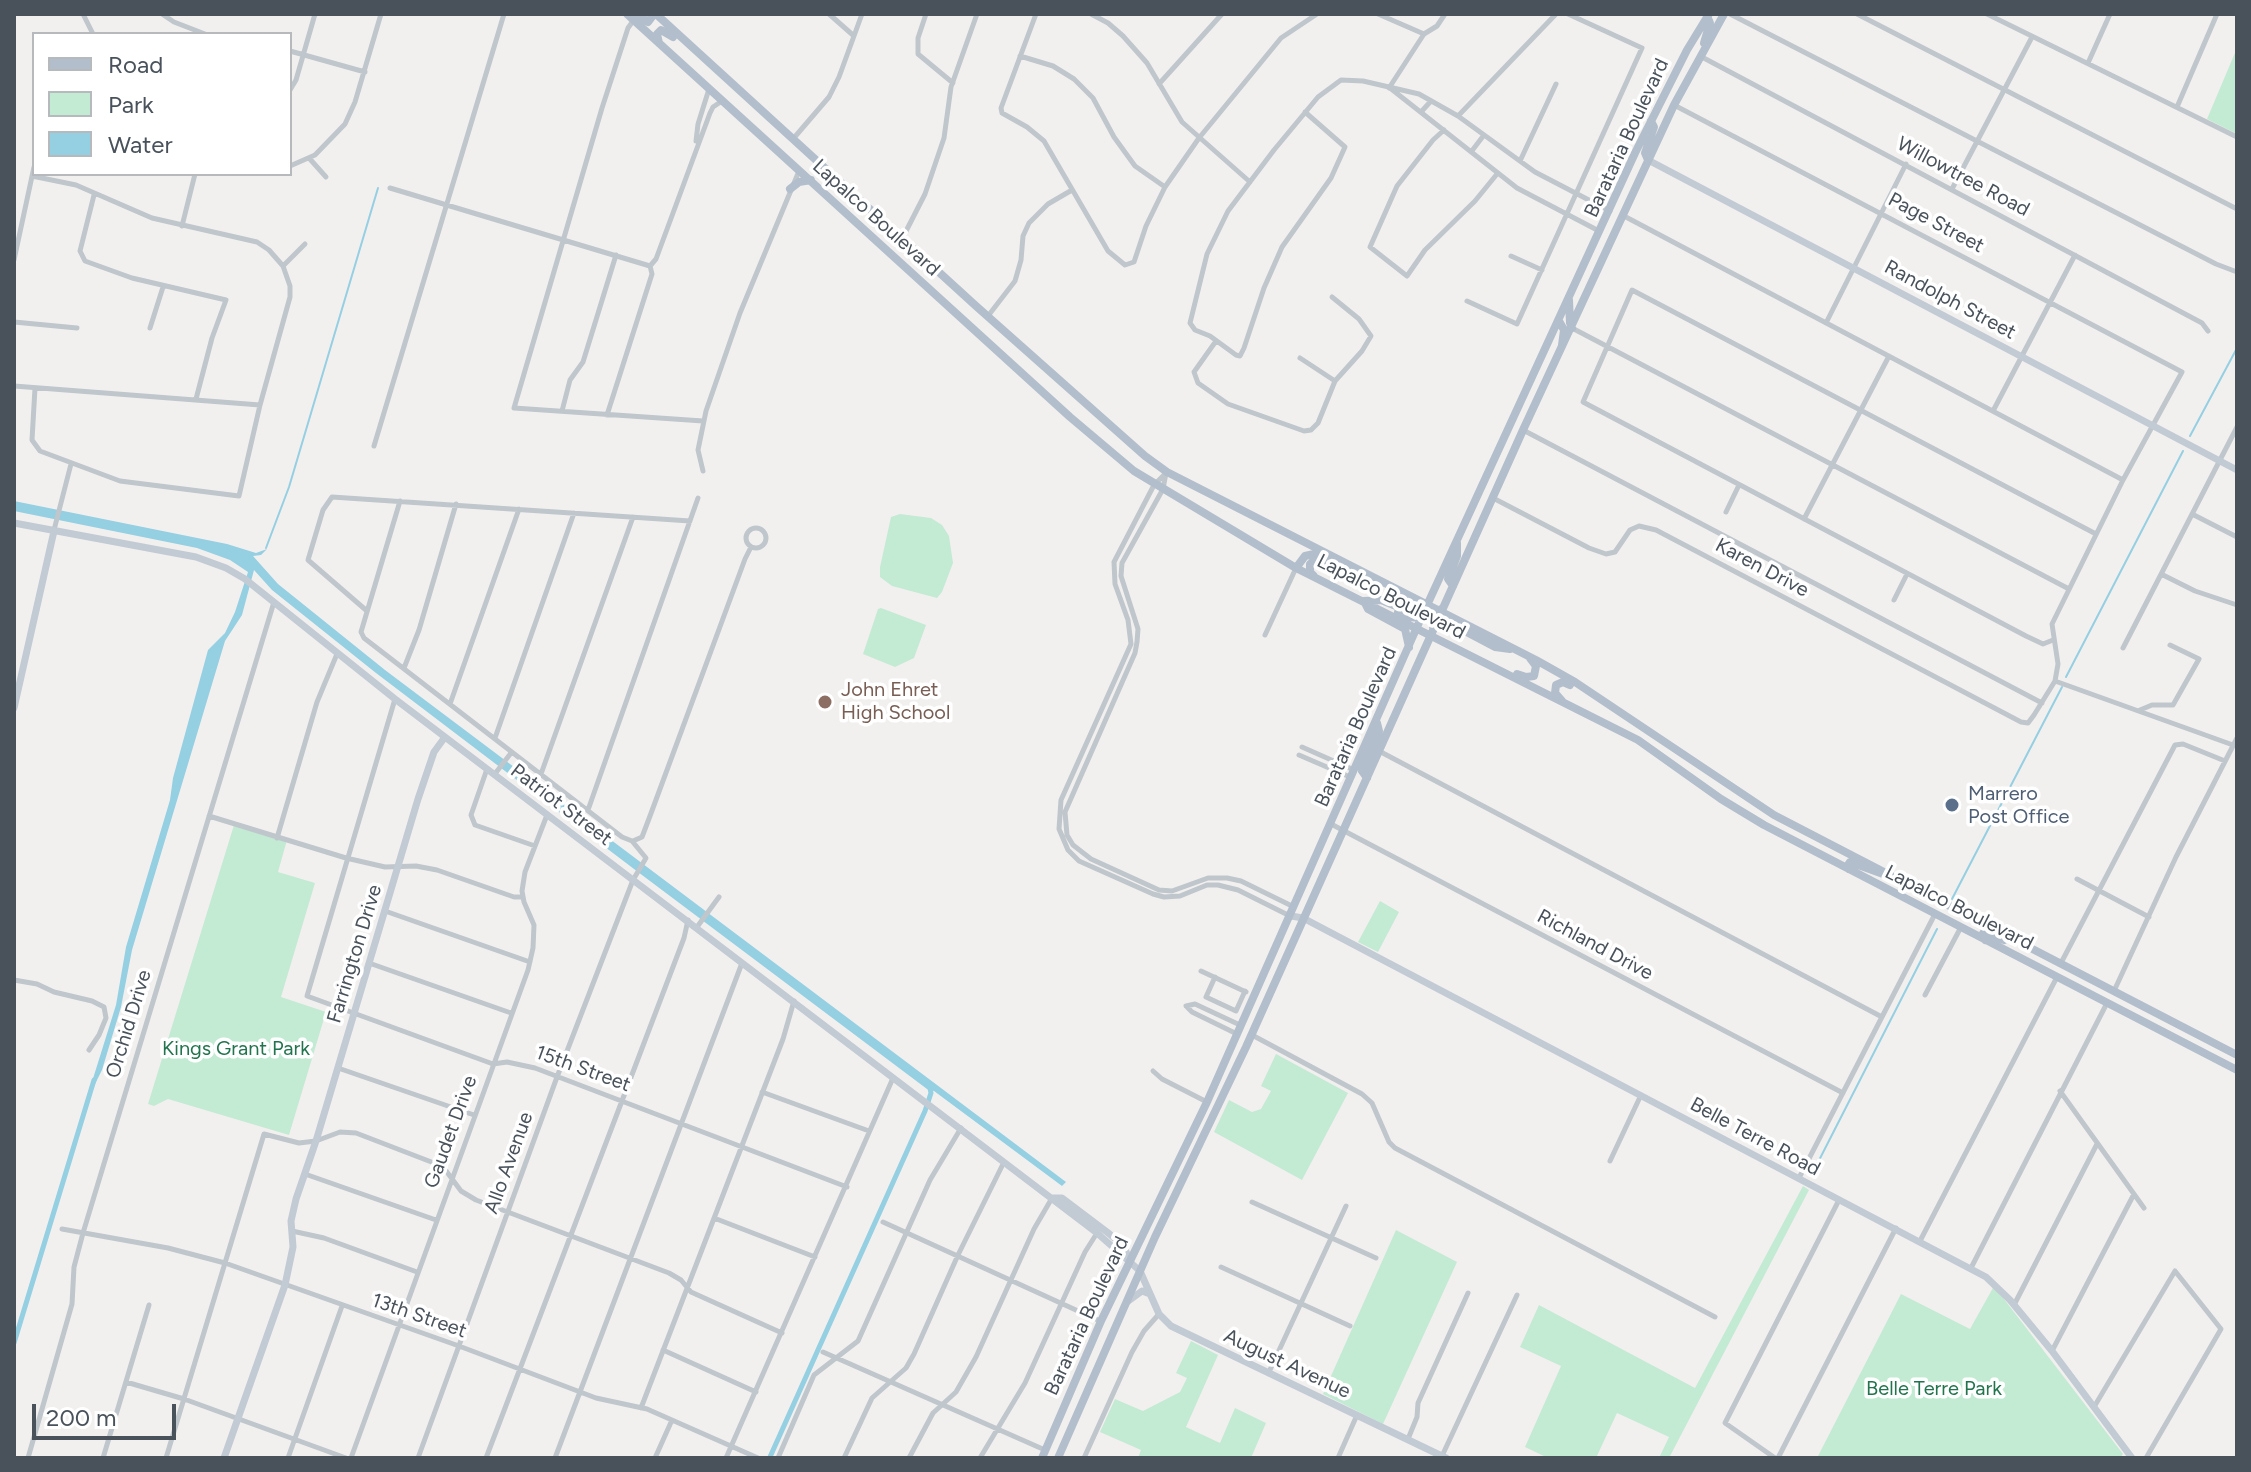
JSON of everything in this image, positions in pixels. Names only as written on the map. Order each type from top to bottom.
[{"type":"main road","points":[[633,16],[648,22],[655,14]]},
{"type":"main road","name":"Lapalco Boulevard","points":[[655,14],[929,264],[1145,456],[1167,472],[1442,609],[1606,702],[1774,815],[2236,1054]]},
{"type":"main road","name":"Barataria Boulevard","points":[[1044,1454],[1101,1321],[1240,1030],[1408,650],[1442,609],[1674,105],[1724,14]]},
{"type":"main road","points":[[1700,53],[1710,23],[1706,15]]},
{"type":"main road","name":"Barataria Boulevard","points":[[1058,1458],[1140,1271],[1246,1047],[1398,708],[1424,631],[1422,618],[1651,121],[1706,15]]},
{"type":"main road","name":"Lapalco Boulevard","points":[[633,16],[1038,387],[1124,463],[1158,487],[1296,568],[1638,740],[1732,806],[1918,906],[2237,1070]]},
{"type":"main road","points":[[659,43],[657,34],[664,30],[694,50]]},
{"type":"main road","points":[[1648,160],[1645,153],[1654,127],[1651,121]]},
{"type":"main road","points":[[790,161],[789,144],[793,139]]},
{"type":"main road","points":[[800,170],[804,161],[808,160],[825,175],[836,178]]},
{"type":"main road","points":[[790,189],[799,182],[811,180]]},
{"type":"main road","points":[[1610,211],[1616,219],[1612,239]]},
{"type":"main road","points":[[886,225],[878,241],[904,241]]},
{"type":"main road","points":[[917,276],[929,264]]},
{"type":"main road","points":[[1569,299],[1572,328]]},
{"type":"main road","points":[[970,325],[976,306]]},
{"type":"main road","points":[[1559,321],[1564,330],[1562,350]]},
{"type":"main road","points":[[1015,366],[1027,351]]},
{"type":"main road","points":[[1038,387],[1050,372]]},
{"type":"main road","points":[[1517,411],[1523,430]]},
{"type":"main road","points":[[1511,424],[1517,444]]},
{"type":"main road","points":[[1124,463],[1141,465],[1145,456]]},
{"type":"main road","points":[[1487,477],[1493,498]]},
{"type":"main road","points":[[1482,488],[1488,509]]},
{"type":"main road","points":[[1453,586],[1448,579],[1459,549],[1457,542]]},
{"type":"main road","points":[[1296,568],[1305,556],[1314,554],[1368,582],[1389,585],[1405,598],[1406,606],[1401,608],[1375,600],[1364,601],[1368,609],[1405,629],[1408,650],[1414,657],[1398,697],[1398,708]]},
{"type":"main road","points":[[1314,576],[1309,568],[1314,561],[1351,573]]},
{"type":"main road","points":[[1375,600],[1408,617],[1422,618],[1442,609]]},
{"type":"main road","points":[[1424,631],[1442,625],[1451,626],[1495,647],[1519,651]]},
{"type":"main road","points":[[1458,648],[1454,641],[1457,637],[1476,637]]},
{"type":"main road","points":[[1486,663],[1531,678],[1537,670],[1528,656]]},
{"type":"main road","points":[[1564,704],[1555,693],[1558,682],[1606,702]]},
{"type":"main road","points":[[1367,778],[1362,771],[1379,731],[1377,722]]},
{"type":"main road","points":[[1352,774],[1361,790]]},
{"type":"main road","points":[[1849,869],[1848,865],[1852,862],[1872,872],[1896,877]]},
{"type":"main road","points":[[1918,906],[1946,914],[1968,925],[1973,925],[1977,919]]},
{"type":"main road","points":[[1985,940],[1982,933],[1987,932],[2016,946],[2031,948]]},
{"type":"main road","points":[[1246,1015],[1251,1035]]},
{"type":"main road","points":[[2141,1020],[2183,1035],[2188,1029]]},
{"type":"main road","points":[[1240,1030],[1246,1047]]},
{"type":"main road","points":[[2190,1045],[2202,1042],[2223,1052],[2236,1054]]},
{"type":"street","points":[[162,14],[200,32]]},
{"type":"street","points":[[292,85],[315,14]]},
{"type":"street","points":[[292,165],[315,155],[345,124],[365,72],[381,14]]},
{"type":"street","points":[[374,446],[504,14]]},
{"type":"street","points":[[829,14],[854,36]]},
{"type":"street","points":[[793,139],[829,97],[862,14]]},
{"type":"street","points":[[926,14],[916,48],[918,54],[953,83]]},
{"type":"street","points":[[904,241],[925,194],[944,138],[953,83],[977,14]]},
{"type":"street","points":[[1036,14],[1001,108],[1002,113],[1044,141],[1108,251],[1125,265],[1134,262],[1146,226],[1165,187],[1199,138],[1281,38],[1317,14]]},
{"type":"street","points":[[1091,14],[1123,36],[1147,63],[1182,122],[1250,182]]},
{"type":"street","points":[[1159,84],[1222,14]]},
{"type":"street","points":[[1378,14],[1424,34]]},
{"type":"street","points":[[1389,88],[1424,34],[1437,26],[1445,14]]},
{"type":"street","points":[[1458,116],[1556,14]]},
{"type":"street","points":[[1467,301],[1517,324],[1642,48],[1568,14]]},
{"type":"street","points":[[1730,14],[2236,272]]},
{"type":"street","points":[[1857,14],[2237,209]]},
{"type":"street","points":[[1987,14],[2237,137]]},
{"type":"street","points":[[2002,21],[2005,14]]},
{"type":"street","points":[[2088,63],[2110,14]]},
{"type":"street","points":[[2177,107],[2217,14]]},
{"type":"street","points":[[633,16],[602,108],[514,408],[703,421]]},
{"type":"street","points":[[1952,189],[2032,37]]},
{"type":"street","points":[[292,51],[365,72]]},
{"type":"street","name":"Willowtree Road","points":[[1700,53],[2202,323],[2208,331]]},
{"type":"street","points":[[1020,56],[1053,66],[1074,79],[1093,98],[1114,137],[1135,166],[1165,187]]},
{"type":"street","points":[[1305,112],[1345,147],[1331,178],[1296,223],[1282,247],[1240,356],[1192,327],[1194,299],[1214,236],[1228,211],[1305,112],[1318,97],[1341,80],[1419,94],[1458,116],[1520,161],[1610,211]]},
{"type":"street","points":[[1520,161],[1556,84]]},
{"type":"street","points":[[695,149],[698,124],[708,100],[709,88]]},
{"type":"street","points":[[1389,88],[1517,188],[1601,231]]},
{"type":"street","points":[[650,266],[656,259],[713,107],[723,101]]},
{"type":"street","points":[[1421,112],[1431,101]]},
{"type":"street","name":"Page Street","points":[[1674,105],[2182,372],[2152,425]]},
{"type":"street","points":[[1444,130],[1397,186],[1370,247],[1407,276],[1425,250],[1475,201],[1497,174]]},
{"type":"street","points":[[1471,152],[1484,135]]},
{"type":"street","points":[[309,158],[326,177]]},
{"type":"street","name":"Randolph Street","points":[[1648,160],[2237,470]]},
{"type":"street","points":[[1826,323],[1906,164]]},
{"type":"street","points":[[703,471],[698,450],[703,421],[740,313],[800,170]]},
{"type":"street","points":[[14,260],[32,176],[76,185],[143,214],[182,226],[257,242],[283,266],[290,286],[290,306],[260,405],[239,496],[120,481],[40,451],[32,440],[35,388]]},
{"type":"street","points":[[182,226],[194,176]]},
{"type":"street","points":[[390,188],[650,266]]},
{"type":"street","points":[[988,316],[1015,281],[1023,236],[1029,223],[1048,204],[1072,190]]},
{"type":"street","points":[[94,195],[80,251],[85,261],[163,287],[226,300],[196,399]]},
{"type":"street","points":[[1624,216],[2123,480]]},
{"type":"street","points":[[283,266],[305,244]]},
{"type":"street","points":[[562,411],[570,380],[583,362],[616,255]]},
{"type":"street","points":[[1993,411],[2075,255]]},
{"type":"street","points":[[1511,256],[1542,270]]},
{"type":"street","points":[[607,415],[652,274],[650,266]]},
{"type":"street","points":[[150,328],[163,287]]},
{"type":"street","points":[[2053,640],[2043,644],[2035,640],[1583,402],[1632,290],[2096,534]]},
{"type":"street","points":[[1216,341],[1197,367],[1194,376],[1198,383],[1228,404],[1304,431],[1311,430],[1318,423],[1335,381],[1371,336],[1359,319],[1332,297]]},
{"type":"street","points":[[14,322],[77,328]]},
{"type":"street","points":[[1572,328],[2069,589]]},
{"type":"street","points":[[1804,519],[1889,356]]},
{"type":"street","points":[[1300,358],[1335,381]]},
{"type":"street","points":[[14,386],[260,405]]},
{"type":"street","points":[[1523,430],[2042,703],[2055,681],[2058,664],[2052,624],[2152,425]]},
{"type":"street","points":[[2123,648],[2237,427]]},
{"type":"street","points":[[14,708],[71,464]]},
{"type":"street","points":[[1167,472],[1122,563],[1122,583],[1138,629],[1135,653],[1065,812],[1067,835],[1073,845],[1091,859],[1159,890],[1183,889],[1208,878],[1227,878],[1241,881],[1303,918]]},
{"type":"street","points":[[1726,512],[1739,485]]},
{"type":"street","points":[[400,501],[367,611],[310,563],[308,554],[323,510],[330,498],[336,496],[690,521]]},
{"type":"street","points":[[588,810],[698,498]]},
{"type":"street","name":"Karen Drive","points":[[1493,498],[1606,554],[1615,552],[1630,530],[1639,526],[1656,530],[2021,722],[2028,723],[2042,703]]},
{"type":"street","points":[[404,668],[419,630],[456,504]]},
{"type":"street","points":[[450,704],[519,508]]},
{"type":"street","points":[[495,739],[574,513]]},
{"type":"street","points":[[2192,514],[2237,537]]},
{"type":"street","points":[[541,774],[633,517]]},
{"type":"street","name":"Patriot Street","points":[[14,523],[55,527],[196,557],[226,568],[248,582],[395,699],[547,815],[635,877],[742,963],[1052,1198],[1140,1271]]},
{"type":"street","points":[[753,528],[761,529],[766,535],[765,543],[759,548],[751,547],[746,541],[747,533],[753,528]]},
{"type":"street","points":[[632,841],[642,837],[751,547]]},
{"type":"street","points":[[1265,635],[1296,568]]},
{"type":"street","points":[[1894,600],[1907,574]]},
{"type":"street","points":[[2161,574],[2195,591],[2237,605]]},
{"type":"street","name":"Orchid Drive","points":[[28,1458],[72,1304],[74,1267],[83,1233],[274,602]]},
{"type":"street","name":"Patriot Street","points":[[367,611],[361,632],[364,638],[495,739],[509,755],[541,774],[622,837],[632,841]]},
{"type":"street","points":[[2139,711],[2152,705],[2173,705],[2199,659],[2170,645]]},
{"type":"street","points":[[277,838],[321,690],[337,654]]},
{"type":"street","points":[[2055,681],[2233,745]]},
{"type":"street","points":[[346,858],[395,699]]},
{"type":"street","name":"Farrington Drive","points":[[224,1458],[285,1285],[293,1247],[291,1231],[296,1199],[352,1014],[432,758],[445,737]]},
{"type":"street","points":[[2114,991],[2176,857],[2237,738]]},
{"type":"street","points":[[2061,963],[2175,745],[2183,744],[2225,761]]},
{"type":"street","points":[[1302,747],[1352,774]]},
{"type":"street","points":[[1379,751],[1882,1017]]},
{"type":"street","points":[[509,755],[492,772],[471,815],[475,825],[535,846]]},
{"type":"street","points":[[1299,755],[1352,774]]},
{"type":"street","name":"Gaudet Drive","points":[[349,1458],[530,962],[534,925],[523,897],[525,872],[547,815]]},
{"type":"street","points":[[209,816],[346,858],[385,867],[437,870],[514,897],[523,897]]},
{"type":"street","name":"Richland Drive","points":[[1331,824],[1843,1093]]},
{"type":"street","name":"Allo Avenue","points":[[418,1458],[557,1077],[635,877],[645,864],[643,851],[632,841]]},
{"type":"street","name":"15th Street","points":[[346,858],[307,996],[493,1064],[520,1063],[847,1187]]},
{"type":"street","points":[[2077,879],[2149,917]]},
{"type":"street","points":[[684,938],[699,927],[719,897]]},
{"type":"street","points":[[385,911],[530,962]]},
{"type":"street","points":[[1799,1178],[1935,914]]},
{"type":"street","name":"Belle Terre Road","points":[[1303,918],[1971,1268],[1995,1284],[2014,1305],[2132,1458]]},
{"type":"street","points":[[486,1458],[684,938],[688,920]]},
{"type":"street","points":[[1925,995],[1961,927]]},
{"type":"street","points":[[369,963],[511,1013]]},
{"type":"street","points":[[555,1458],[742,963]]},
{"type":"street","points":[[1201,971],[1255,996]]},
{"type":"street","points":[[1215,977],[1206,997],[1236,1011],[1245,991]]},
{"type":"street","points":[[1920,1241],[2057,977]]},
{"type":"street","points":[[14,980],[104,1007],[106,1018],[89,1050]]},
{"type":"street","points":[[641,1408],[794,1001]]},
{"type":"street","points":[[1971,1268],[2107,1003]]},
{"type":"street","points":[[1195,1004],[1240,1030],[1192,1012],[1186,1006],[1195,1004]]},
{"type":"street","points":[[1251,1035],[1362,1094],[1372,1103],[1389,1142],[1395,1148],[1715,1317]]},
{"type":"street","points":[[337,1068],[474,1115]]},
{"type":"street","points":[[1153,1071],[1162,1079],[1207,1102]]},
{"type":"street","points":[[726,1458],[893,1077]]},
{"type":"street","points":[[2060,1091],[2144,1208]]},
{"type":"street","points":[[762,1092],[869,1131]]},
{"type":"street","points":[[1610,1161],[1641,1095]]},
{"type":"street","points":[[778,1458],[814,1375],[858,1341],[930,1180],[961,1128]]},
{"type":"street","points":[[166,1458],[264,1134],[299,1143],[316,1141],[340,1132],[356,1133],[444,1168],[461,1191],[476,1200],[669,1273],[681,1280],[687,1289],[782,1333]]},
{"type":"street","points":[[2014,1305],[2097,1144]]},
{"type":"street","points":[[844,1458],[872,1398],[906,1368],[914,1354],[1004,1162]]},
{"type":"street","points":[[304,1173],[436,1220]]},
{"type":"street","points":[[2052,1351],[2134,1194]]},
{"type":"street","points":[[909,1458],[933,1413],[956,1392],[976,1357],[1034,1229],[1052,1198]]},
{"type":"street","name":"Patriot Street","points":[[1052,1198],[1062,1198],[1117,1240],[1124,1246],[1129,1262]]},
{"type":"street","points":[[1839,1199],[1725,1423],[1776,1458],[1896,1228]]},
{"type":"street","points":[[1252,1202],[1376,1258]]},
{"type":"street","points":[[1269,1372],[1346,1206]]},
{"type":"street","points":[[714,1218],[815,1257]]},
{"type":"street","points":[[883,1222],[1101,1321]]},
{"type":"street","name":"13th Street","points":[[62,1229],[183,1251],[225,1263],[610,1403],[641,1408],[758,1458]]},
{"type":"street","points":[[291,1231],[324,1238],[417,1272]]},
{"type":"street","points":[[980,1458],[1025,1383],[1085,1252],[1097,1233]]},
{"type":"street","points":[[1117,1240],[1127,1243],[1142,1236]]},
{"type":"street","points":[[1221,1267],[1350,1326]]},
{"type":"street","points":[[1084,1458],[1132,1352],[1159,1314],[1140,1271]]},
{"type":"street","points":[[2094,1407],[2175,1271],[2221,1329],[2146,1458]]},
{"type":"street","points":[[1127,1302],[1142,1291],[1150,1294]]},
{"type":"street","points":[[1408,1439],[1417,1417],[1418,1403],[1468,1293]]},
{"type":"street","points":[[1444,1457],[1517,1295]]},
{"type":"street","points":[[103,1458],[149,1305]]},
{"type":"street","points":[[288,1458],[342,1306]]},
{"type":"street","name":"August Avenue","points":[[1159,1314],[1171,1326],[1444,1457]]},
{"type":"street","points":[[663,1350],[756,1392]]},
{"type":"street","points":[[823,1352],[1044,1454]]},
{"type":"street","points":[[126,1382],[184,1399],[349,1458]]},
{"type":"street","points":[[1338,1458],[1357,1415]]},
{"type":"street","points":[[655,1458],[672,1420]]},
{"type":"green space","points":[[2237,48],[2237,134],[2207,119]]},
{"type":"green space","points":[[900,514],[931,518],[942,525],[949,536],[953,563],[937,598],[892,586],[880,577],[891,517]]},
{"type":"green space","points":[[878,609],[926,625],[914,658],[895,667],[863,654]]},
{"type":"green space","name":"Kings Grant Park","points":[[234,825],[287,840],[278,872],[315,883],[281,997],[326,1012],[289,1135],[168,1099],[154,1106],[148,1104]]},
{"type":"green space","points":[[1380,901],[1399,912],[1378,952],[1358,942]]},
{"type":"green space","points":[[1276,1054],[1348,1093],[1302,1180],[1214,1132],[1229,1100],[1252,1112],[1261,1109],[1271,1091],[1261,1086]]},
{"type":"green space","points":[[1803,1186],[1809,1190],[1669,1458],[1659,1458],[1669,1437],[1617,1413],[1596,1458],[1548,1458],[1525,1447],[1561,1366],[1520,1347],[1539,1305],[1695,1388]]},
{"type":"green space","points":[[1396,1230],[1457,1262],[1383,1424],[1323,1394]]},
{"type":"green space","name":"Belle Terre Park","points":[[1994,1286],[2123,1454],[2120,1458],[1817,1458],[1901,1294],[1970,1329]]},
{"type":"green space","points":[[1191,1341],[1218,1355],[1186,1427],[1220,1443],[1235,1408],[1266,1423],[1251,1458],[1138,1458],[1141,1450],[1100,1432],[1115,1399],[1143,1411],[1180,1392],[1187,1378],[1176,1373]]},
{"type":"water","points":[[14,501],[227,544],[256,553],[267,549],[261,555],[253,556],[278,584],[385,670],[1066,1182],[1062,1186],[934,1091],[927,1089],[634,869],[376,673],[272,590],[254,570],[242,615],[225,641],[132,950],[121,1007],[102,1070],[94,1086],[91,1085],[116,1005],[126,947],[170,800],[173,778],[208,650],[225,633],[248,572],[230,560],[197,548],[14,511]]},
{"type":"waterway","points":[[266,548],[289,487],[378,188]]},
{"type":"waterway","points":[[2190,436],[2237,348]]},
{"type":"waterway","points":[[2066,677],[2183,451]]},
{"type":"waterway","points":[[1952,899],[2062,687]]},
{"type":"waterway","points":[[1811,1176],[1937,929]]},
{"type":"waterway","points":[[14,1343],[94,1080]]},
{"type":"waterway","points":[[770,1457],[925,1111],[931,1093],[929,1084]]},
{"type":"place","name":"John Ehret High School","points":[[825,702]]},
{"type":"place","name":"Marrero Post Office","points":[[1952,805]]}]
